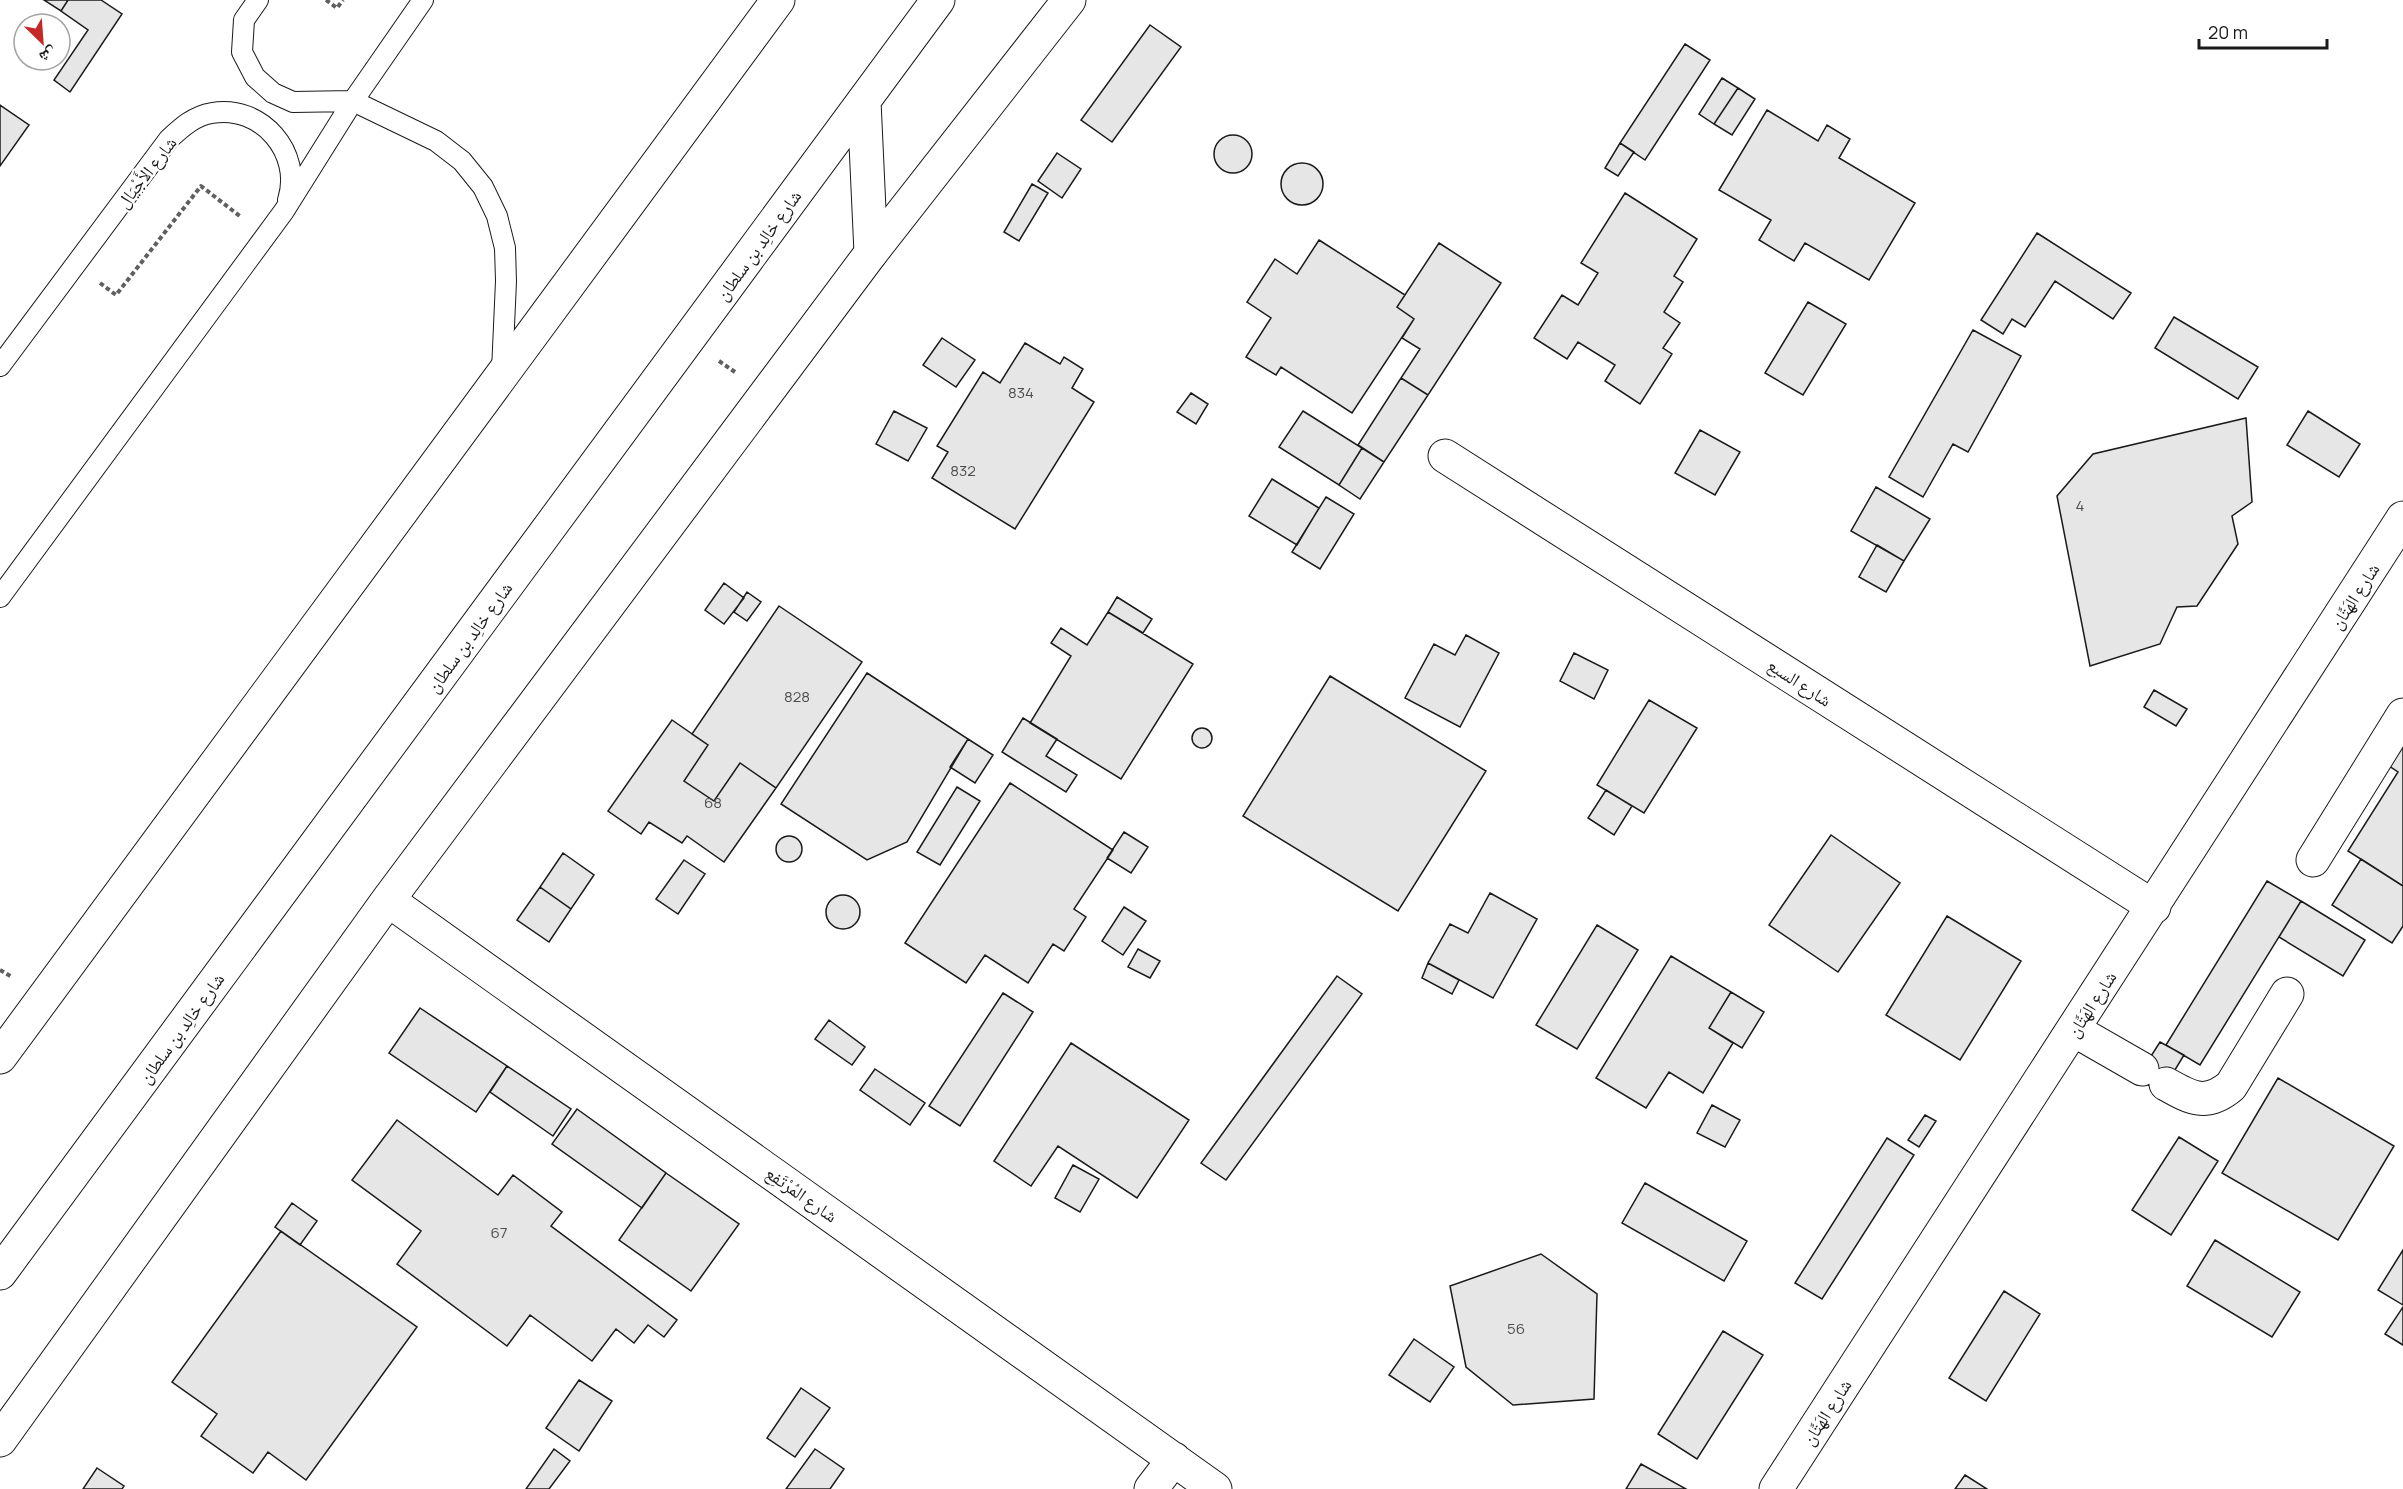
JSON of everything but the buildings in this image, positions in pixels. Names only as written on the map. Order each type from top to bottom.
[{"type":"street","points":[[0,1057],[778,0]]},
{"type":"street","name":"شارع خالِد بن سلطان","points":[[0,1273],[938,0]]},
{"type":"street","points":[[0,1440],[388,900],[872,253],[1069,0]]},
{"type":"street","points":[[864,101],[872,253]]},
{"type":"street","name":"شارع السبع","points":[[1446,456],[2154,907]]},
{"type":"street","name":"شارع الهَتَّان","points":[[1776,1489],[2154,907],[2403,518]]},
{"type":"street","points":[[2313,860],[2403,715]]},
{"type":"street","name":"شارع المُرْتَفِع","points":[[388,900],[1215,1489]]},
{"type":"street","points":[[2074,1030],[2187,1096],[2209,1099],[2221,1095],[2231,1086],[2287,994]]},
{"type":"street","points":[[1151,1489],[1173,1459]]},
{"type":"lane","points":[[258,0],[244,20],[242,52],[255,77],[273,93],[293,102],[353,101],[436,141],[462,161],[483,187],[497,216],[505,249],[502,376]]},
{"type":"lane","name":"شارع الأَجْيَال","points":[[0,597],[284,211],[353,101],[423,0]]},
{"type":"lane","name":"شارع الأَجْيَال","points":[[0,366],[169,139],[188,122],[212,113],[237,113],[260,122],[279,139],[290,162],[292,188],[284,211]]},
{"type":"path","points":[[326,0],[337,8],[343,0]]},
{"type":"path","points":[[76,265],[116,295],[201,186],[266,236]]},
{"type":"path","points":[[690,339],[765,395]]}]
